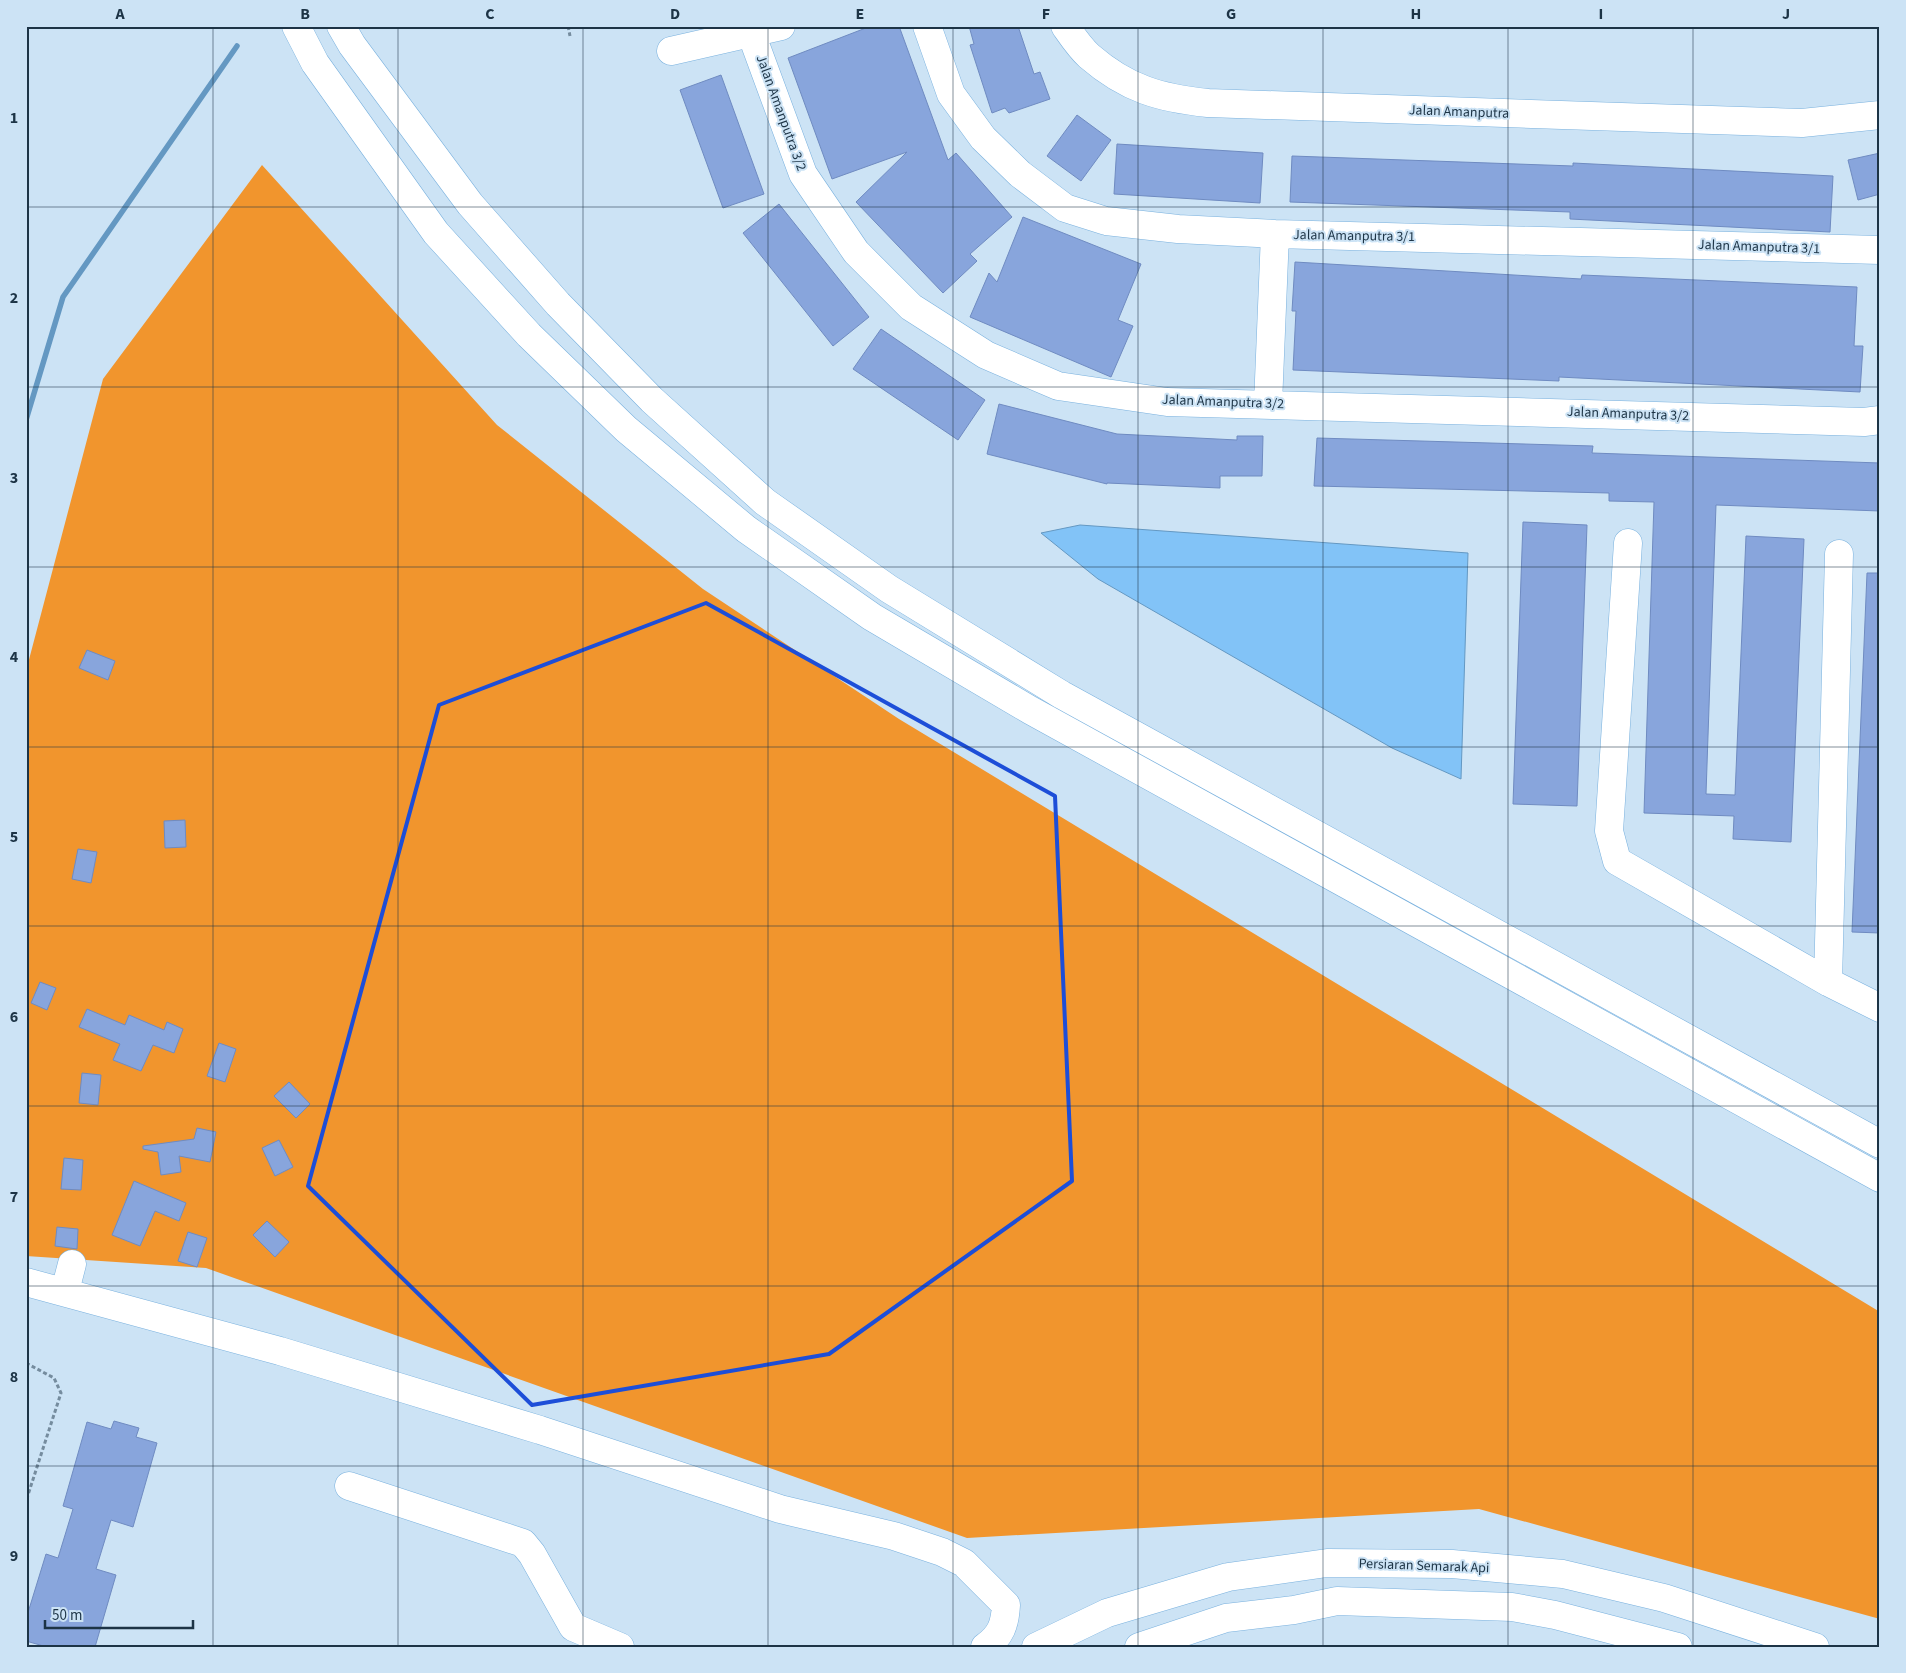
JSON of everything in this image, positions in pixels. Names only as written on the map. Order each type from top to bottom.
[{"type":"main road","points":[[287,26],[436,233],[522,328],[626,429],[746,529],[872,617],[1030,710],[1880,1178]]},
{"type":"main road","points":[[296,26],[315,63]]},
{"type":"main road","points":[[671,51],[782,26]]},
{"type":"main road","name":"Jalan Amanputra 3/1","points":[[927,26],[951,94],[983,138],[1020,174],[1065,208],[1106,221],[1178,229],[1275,234],[1880,250]]},
{"type":"main road","name":"Jalan Amanputra","points":[[1065,26],[1088,56],[1136,88],[1172,99],[1208,104],[1802,123],[1880,115]]},
{"type":"main road","points":[[346,33],[470,204],[558,304],[652,400],[765,502],[889,589],[1062,695],[1880,1144]]},
{"type":"main road","name":"Jalan Amanputra 3/2","points":[[751,33],[803,174],[856,252],[911,307],[986,355],[1058,386],[1168,402],[1879,420]]},
{"type":"main road","points":[[1268,404],[1275,234]]},
{"type":"main road","points":[[1628,543],[1609,831],[1617,861],[1828,982],[1880,1008]]},
{"type":"main road","points":[[1828,982],[1839,554]]},
{"type":"main road","points":[[65,1291],[72,1264]]},
{"type":"main road","points":[[26,1282],[65,1291],[280,1351],[503,1419],[780,1509],[894,1536],[942,1552],[964,1563],[1006,1605],[1005,1621],[997,1638],[986,1647]]},
{"type":"main road","points":[[349,1486],[523,1543],[532,1554],[573,1628],[620,1647]]},
{"type":"main road","name":"Persiaran Semarak Api","points":[[1036,1647],[1107,1614],[1228,1577],[1327,1563],[1452,1564],[1563,1574],[1664,1598],[1815,1647]]},
{"type":"main road","points":[[1138,1647],[1226,1618],[1294,1610],[1337,1600],[1512,1607],[1555,1615],[1678,1647]]},
{"type":"path","points":[[568,26],[570,36]]},
{"type":"path","points":[[26,1363],[54,1378],[62,1393],[26,1501]]},
{"type":"highlighted area","points":[[706,603],[1055,796],[1072,1181],[829,1354],[532,1405],[308,1186],[439,705]]},
{"type":"shaded area","points":[[262,165],[497,425],[703,589],[899,719],[1880,1312],[1880,1619],[1479,1509],[967,1538],[206,1268],[26,1256],[26,671],[103,379]]},
{"type":"water","points":[[1080,525],[1468,553],[1461,779],[1392,748],[1098,579],[1041,533]]},
{"type":"building","points":[[871,26],[899,26],[948,160],[956,153],[1012,217],[970,254],[977,261],[943,293],[856,202],[907,152],[832,179],[788,58]]},
{"type":"building","points":[[969,26],[1018,26],[1034,74],[1040,72],[1050,99],[1009,113],[1005,108],[992,113],[970,45],[974,44]]},
{"type":"building","points":[[721,75],[764,194],[723,208],[680,90]]},
{"type":"building","points":[[1077,115],[1111,140],[1081,181],[1047,156]]},
{"type":"building","points":[[1117,144],[1263,153],[1260,203],[1114,194]]},
{"type":"building","points":[[1880,153],[1880,194],[1858,200],[1848,160]]},
{"type":"building","points":[[1292,156],[1573,166],[1573,163],[1833,176],[1830,232],[1570,219],[1570,212],[1290,202]]},
{"type":"building","points":[[779,204],[869,317],[833,346],[743,233]]},
{"type":"building","points":[[1023,217],[1141,264],[1118,320],[1133,326],[1111,377],[970,317],[989,273],[997,282]]},
{"type":"building","points":[[1295,262],[1581,279],[1582,275],[1857,287],[1854,346],[1863,346],[1860,392],[1559,377],[1559,381],[1293,370],[1296,311],[1292,311]]},
{"type":"building","points":[[881,329],[985,400],[958,440],[853,369]]},
{"type":"building","points":[[999,404],[1117,434],[1237,440],[1237,436],[1263,436],[1262,476],[1220,476],[1220,488],[1107,484],[987,454]]},
{"type":"building","points":[[1317,438],[1593,446],[1592,453],[1880,463],[1880,511],[1716,505],[1706,794],[1735,795],[1746,536],[1804,539],[1791,842],[1733,839],[1734,816],[1644,813],[1654,502],[1609,501],[1609,493],[1314,486]]},
{"type":"building","points":[[1523,522],[1587,525],[1577,806],[1513,804]]},
{"type":"building","points":[[1867,573],[1880,573],[1880,933],[1852,932]]},
{"type":"building","points":[[87,650],[115,661],[108,680],[79,668]]},
{"type":"building","points":[[185,820],[186,847],[165,848],[164,821]]},
{"type":"building","points":[[78,849],[97,852],[91,883],[72,879]]},
{"type":"building","points":[[40,982],[56,988],[47,1010],[31,1003]]},
{"type":"building","points":[[87,1009],[125,1025],[129,1015],[164,1030],[167,1022],[183,1029],[174,1053],[153,1045],[141,1071],[113,1060],[120,1044],[79,1027]]},
{"type":"building","points":[[219,1043],[236,1049],[225,1082],[207,1076]]},
{"type":"building","points":[[82,1073],[101,1075],[98,1105],[79,1103]]},
{"type":"building","points":[[289,1082],[310,1104],[296,1118],[274,1096]]},
{"type":"building","points":[[197,1128],[216,1132],[210,1162],[179,1156],[181,1172],[161,1175],[158,1152],[143,1149],[143,1146],[194,1139]]},
{"type":"building","points":[[279,1140],[293,1167],[275,1176],[262,1148]]},
{"type":"building","points":[[64,1158],[83,1160],[81,1190],[61,1189]]},
{"type":"building","points":[[134,1181],[186,1203],[179,1221],[155,1211],[140,1246],[112,1235]]},
{"type":"building","points":[[267,1221],[289,1242],[275,1257],[253,1235]]},
{"type":"building","points":[[57,1227],[78,1229],[77,1249],[55,1246]]},
{"type":"building","points":[[188,1232],[207,1238],[197,1267],[178,1261]]},
{"type":"building","points":[[114,1421],[139,1428],[136,1437],[157,1443],[133,1527],[111,1520],[96,1569],[116,1575],[95,1647],[47,1647],[26,1641],[26,1619],[46,1554],[58,1558],[73,1509],[63,1506],[87,1422],[111,1429]]},
{"type":"waterway","points":[[26,420],[63,297],[237,46]]}]
